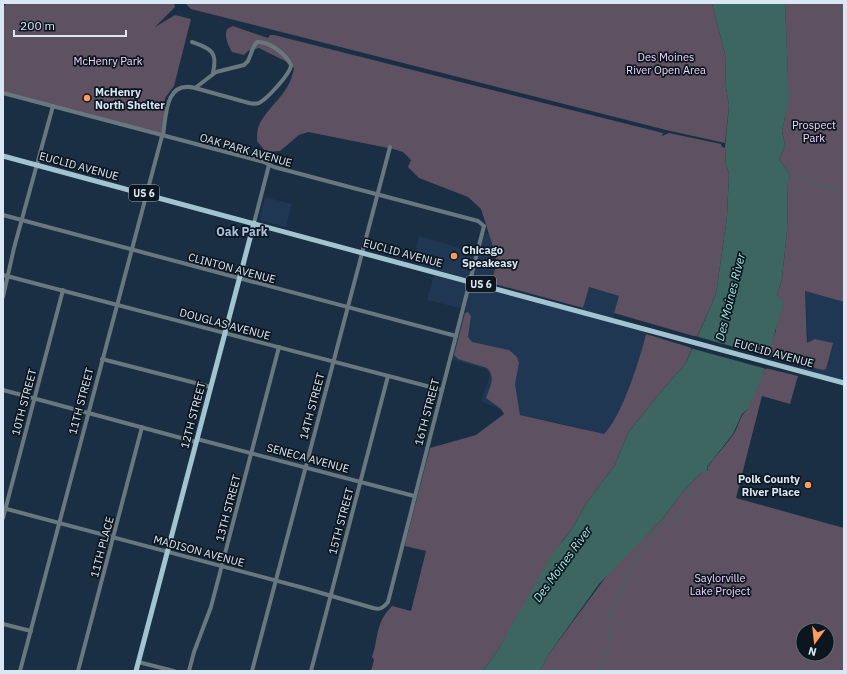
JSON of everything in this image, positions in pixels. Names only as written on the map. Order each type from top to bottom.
[{"type":"main road","name":"EUCLID AVENUE","points":[[3,156],[844,383]]},
{"type":"main road","name":"12TH STREET","points":[[136,671],[254,224]]},
{"type":"street","points":[[192,42],[209,49],[213,53],[215,62],[213,73]]},
{"type":"street","points":[[257,42],[265,42],[270,45],[285,56],[290,62],[291,67],[280,82],[260,102],[249,103],[195,88],[213,73],[244,65],[248,61],[257,42]]},
{"type":"street","name":"11TH STREET","points":[[20,671],[116,304],[162,136],[171,97],[179,87],[195,88]]},
{"type":"street","name":"OAK PARK AVENUE","points":[[3,93],[478,222],[484,226]]},
{"type":"street","points":[[3,297],[5,275],[22,221],[53,106]]},
{"type":"street","name":"14TH STREET","points":[[252,671],[390,147]]},
{"type":"street","name":"12TH STREET","points":[[254,224],[269,165]]},
{"type":"street","name":"CLINTON AVENUE","points":[[3,216],[456,336]]},
{"type":"street","name":"16TH STREET","points":[[388,602],[484,226]]},
{"type":"street","name":"DOUGLAS AVENUE","points":[[5,275],[442,390]]},
{"type":"street","name":"10TH STREET","points":[[3,518],[4,508],[63,290]]},
{"type":"street","name":"13TH STREET","points":[[190,671],[201,633],[207,622],[279,347]]},
{"type":"street","points":[[102,359],[211,387]]},
{"type":"street","name":"15TH STREET","points":[[311,671],[388,376]]},
{"type":"street","name":"SENECA AVENUE","points":[[3,390],[414,496]]},
{"type":"street","name":"11TH PLACE","points":[[78,671],[142,427]]},
{"type":"street","name":"MADISON AVENUE","points":[[4,508],[376,609],[384,607],[388,602]]},
{"type":"street","points":[[3,624],[31,631]]},
{"type":"street","points":[[138,662],[174,671]]},
{"type":"shaded area","points":[[265,197],[292,204],[286,227],[259,220]]},
{"type":"shaded area","points":[[482,232],[503,239],[490,287],[582,311],[588,287],[619,296],[613,320],[647,329],[619,439],[555,422],[506,412],[481,401],[489,378],[489,372],[485,369],[450,359],[464,309],[427,300],[435,271],[419,267],[422,255],[415,253],[419,236],[477,253]]},
{"type":"shaded area","points":[[805,291],[844,302],[844,383],[799,371],[808,338]]},
{"type":"green space","name":"McHenry Park","points":[[7,3],[174,3],[175,7],[155,27],[175,15],[191,19],[174,86],[165,98],[163,136],[3,93],[3,7]]},
{"type":"green space","name":"Des Moines River Open Area","points":[[185,3],[712,3],[725,54],[726,87],[729,106],[725,143],[666,130],[191,9]]},
{"type":"green space","name":"Prospect Park","points":[[785,3],[844,3],[844,302],[805,291],[807,343],[815,339],[833,343],[826,369],[823,370],[768,356],[771,342],[776,331],[777,296],[782,278],[787,231],[788,180],[790,175],[779,159],[785,145],[782,131],[785,116],[788,79]]},
{"type":"green space","points":[[233,26],[268,38],[270,35],[274,35],[663,133],[662,136],[669,133],[721,144],[722,147],[725,148],[726,165],[729,173],[727,217],[716,294],[697,337],[614,313],[619,296],[589,287],[583,308],[491,283],[496,266],[496,256],[481,209],[468,197],[419,178],[408,167],[411,160],[403,152],[308,132],[299,135],[280,151],[266,152],[257,141],[258,128],[266,113],[283,94],[294,68],[285,61],[259,48],[248,51],[244,55],[232,52],[226,35],[227,29]]},
{"type":"green space","points":[[468,312],[471,316],[468,337],[472,342],[509,350],[517,357],[519,363],[515,384],[520,415],[604,434],[611,426],[630,387],[646,334],[692,348],[686,363],[628,433],[615,465],[587,502],[572,529],[562,541],[496,653],[483,671],[371,671],[374,660],[372,657],[378,630],[387,612],[392,606],[411,611],[426,551],[405,546],[430,448],[476,435],[504,414],[501,409],[486,398],[492,379],[490,371],[487,368],[458,359],[454,355],[465,313]]},
{"type":"green space","name":"Saylorville Lake Project","points":[[765,368],[798,376],[790,404],[762,396],[736,498],[844,528],[844,671],[540,671],[548,655],[611,570],[663,518],[684,490],[701,473],[708,470],[707,468],[713,459],[735,432],[742,416],[747,410]]},
{"type":"water","name":"Des Moines River","points":[[712,3],[785,3],[789,98],[782,131],[785,145],[779,159],[790,175],[788,180],[787,231],[782,278],[777,296],[784,301],[762,377],[748,409],[742,414],[733,434],[707,467],[707,472],[701,473],[684,490],[663,518],[599,584],[548,655],[540,671],[483,671],[496,653],[552,554],[572,529],[587,502],[615,465],[628,433],[686,363],[716,294],[727,217],[729,173],[726,165],[725,148],[729,106],[726,87],[725,54]]},
{"type":"pier","points":[[695,336],[770,357],[767,369],[690,348]]},
{"type":"waterway","points":[[788,172],[805,180],[829,187],[835,191]]},
{"type":"waterway","points":[[600,671],[607,652],[611,609],[620,597],[628,572],[656,530],[675,519],[685,506],[689,493],[688,484]]},
{"type":"place","name":"McHenry North Shelter","points":[[87,98]]},
{"type":"place","name":"Chicago Speakeasy","points":[[454,256]]},
{"type":"place","name":"Polk County River Place","points":[[808,485]]},
{"type":"district","name":"Oak Park","points":[[242,231]]}]
